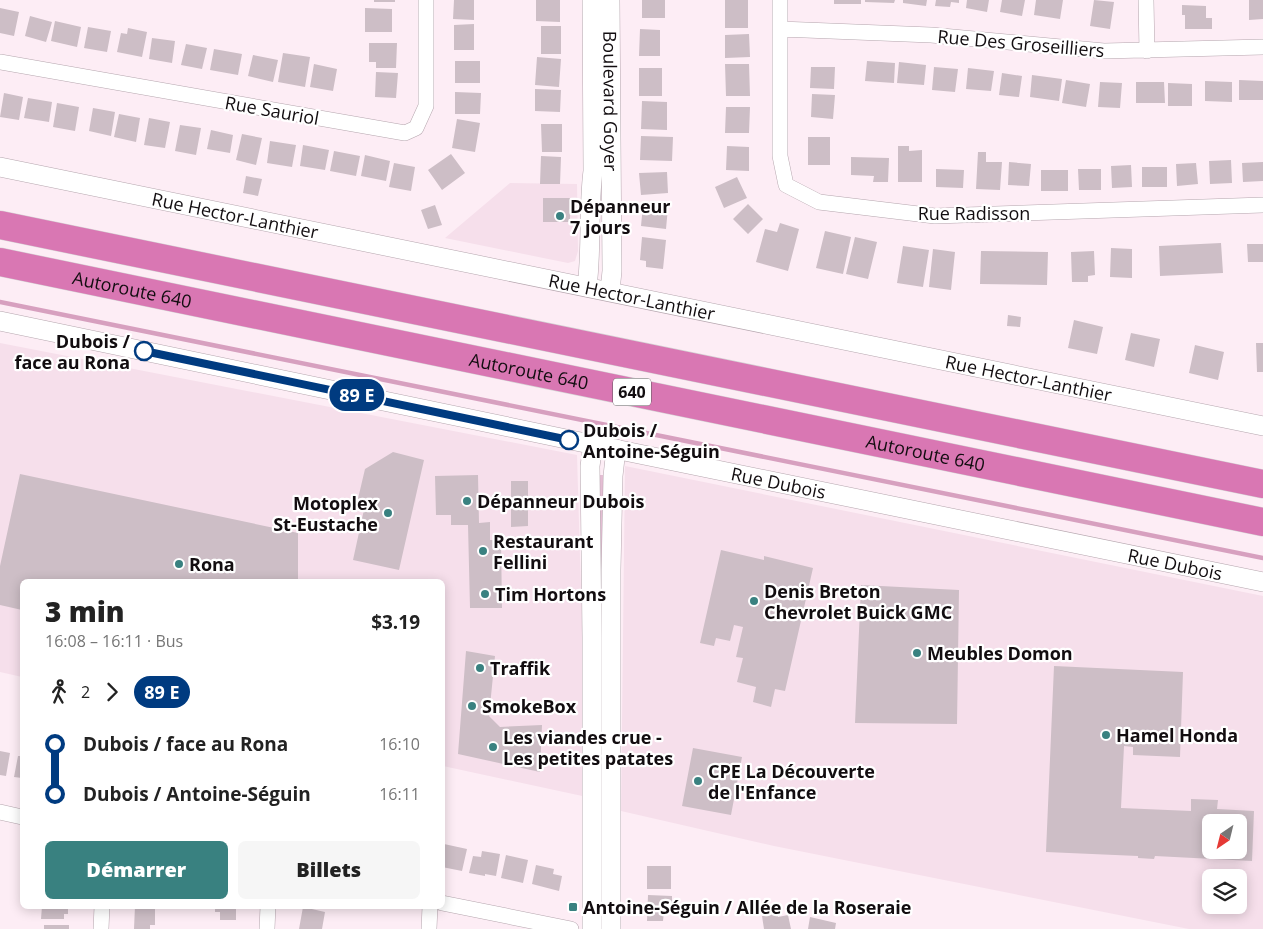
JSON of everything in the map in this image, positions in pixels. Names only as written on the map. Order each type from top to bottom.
[{"type":"highway","name":"Autoroute 640","points":[[0,225],[1263,484]]},
{"type":"highway","name":"Autoroute 640","points":[[0,262],[1263,522]]},
{"type":"street","name":"Rue Sauriol","points":[[0,62],[405,132],[416,128],[426,106],[426,0]]},
{"type":"street","name":"Boulevard Goyer","points":[[587,287],[590,261],[590,192],[593,171],[592,0]]},
{"type":"street","name":"Boulevard Goyer","points":[[610,0],[612,271],[610,291]]},
{"type":"street","points":[[780,0],[780,29]]},
{"type":"street","points":[[1146,0],[1147,51]]},
{"type":"street","name":"Rue Des Groseilliers","points":[[780,29],[931,35],[1104,51],[1263,47]]},
{"type":"street","name":"Rue Radisson","points":[[780,29],[780,156],[786,185],[819,202],[935,216],[1263,205]]},
{"type":"street","name":"Rue Hector-Lanthier","points":[[0,168],[610,291],[1263,426]]},
{"type":"street","name":"Rue Dubois","points":[[0,321],[1263,582]]},
{"type":"street","points":[[592,929],[590,466],[593,444]]},
{"type":"street","points":[[611,929],[613,476],[616,449]]},
{"type":"street","points":[[592,637],[612,638]]},
{"type":"street","points":[[592,749],[612,750]]},
{"type":"street","points":[[0,812],[20,817]]},
{"type":"street","points":[[445,904],[571,929]]},
{"type":"street","points":[[101,929],[102,909]]},
{"type":"street","points":[[267,929],[268,909]]},
{"type":"street","points":[[429,929],[430,909]]},
{"type":"shaded area","points":[[510,183],[577,184],[578,251],[575,261],[568,263],[445,238]]},
{"type":"shaded area","points":[[0,343],[577,455],[587,797],[445,766],[445,579],[20,579],[20,677],[0,672]]},
{"type":"shaded area","points":[[625,466],[1263,596],[1263,929],[1189,929],[774,846],[621,811]]},
{"type":"shaded area","points":[[598,475],[606,475],[606,615],[598,615]]},
{"type":"building","points":[[374,0],[395,0],[395,2],[374,2]]},
{"type":"building","points":[[454,0],[474,0],[474,20],[453,19]]},
{"type":"building","points":[[536,0],[560,0],[560,22],[536,21]]},
{"type":"building","points":[[642,0],[665,0],[665,18],[642,18]]},
{"type":"building","points":[[725,0],[748,0],[748,28],[725,28]]},
{"type":"building","points":[[834,0],[861,0],[861,4],[834,4]]},
{"type":"building","points":[[865,0],[895,0],[894,3],[865,2]]},
{"type":"building","points":[[903,0],[927,0],[926,6],[903,3]]},
{"type":"building","points":[[936,0],[959,0],[959,3],[951,2],[950,7],[935,6]]},
{"type":"building","points":[[967,0],[989,0],[987,12],[966,8]]},
{"type":"building","points":[[1002,0],[1025,0],[1022,16],[1000,12]]},
{"type":"building","points":[[1036,0],[1063,0],[1060,19],[1034,15]]},
{"type":"building","points":[[1094,0],[1114,2],[1110,29],[1090,26]]},
{"type":"building","points":[[1249,0],[1263,0],[1263,19],[1249,20]]},
{"type":"building","points":[[1182,5],[1206,6],[1206,18],[1212,18],[1212,29],[1185,29],[1185,15],[1182,15]]},
{"type":"building","points":[[0,8],[19,12],[14,36],[0,33]]},
{"type":"building","points":[[365,8],[392,9],[392,32],[365,32]]},
{"type":"building","points":[[30,16],[52,22],[46,42],[25,36]]},
{"type":"building","points":[[55,21],[81,27],[77,47],[51,41]]},
{"type":"building","points":[[474,24],[474,50],[454,50],[454,25]]},
{"type":"building","points":[[541,26],[561,26],[561,54],[541,54]]},
{"type":"building","points":[[88,27],[111,31],[107,52],[84,48]]},
{"type":"building","points":[[128,28],[147,32],[142,57],[117,52],[121,33],[127,34]]},
{"type":"building","points":[[640,29],[660,30],[660,56],[639,56]]},
{"type":"building","points":[[749,34],[750,57],[725,58],[725,35]]},
{"type":"building","points":[[152,38],[175,41],[172,63],[149,59]]},
{"type":"building","points":[[369,43],[397,43],[396,68],[376,68],[376,62],[369,62]]},
{"type":"building","points":[[186,44],[207,48],[202,69],[181,65]]},
{"type":"building","points":[[214,49],[242,54],[238,75],[210,70]]},
{"type":"building","points":[[283,53],[310,57],[305,87],[278,82]]},
{"type":"building","points":[[253,55],[278,60],[273,82],[248,76]]},
{"type":"building","points":[[537,57],[561,59],[559,87],[535,85]]},
{"type":"building","points":[[455,61],[480,61],[480,83],[455,83]]},
{"type":"building","points":[[867,61],[895,63],[894,83],[865,81]]},
{"type":"building","points":[[899,62],[926,65],[924,85],[897,83]]},
{"type":"building","points":[[314,64],[337,69],[333,91],[310,87]]},
{"type":"building","points":[[725,64],[749,64],[750,96],[726,96]]},
{"type":"building","points":[[811,67],[835,67],[834,89],[810,88]]},
{"type":"building","points":[[934,67],[958,69],[955,92],[932,90]]},
{"type":"building","points":[[639,68],[662,68],[662,96],[639,96]]},
{"type":"building","points":[[968,68],[994,71],[991,91],[966,89]]},
{"type":"building","points":[[376,72],[398,73],[396,98],[375,97]]},
{"type":"building","points":[[1002,73],[1022,76],[1019,97],[999,95]]},
{"type":"building","points":[[1032,75],[1062,79],[1059,101],[1030,97]]},
{"type":"building","points":[[1066,80],[1090,84],[1086,107],[1062,103]]},
{"type":"building","points":[[1239,80],[1263,81],[1263,100],[1239,100]]},
{"type":"building","points":[[1205,81],[1232,82],[1232,102],[1205,101]]},
{"type":"building","points":[[1100,82],[1122,83],[1120,108],[1098,107]]},
{"type":"building","points":[[1136,82],[1164,82],[1165,103],[1136,103]]},
{"type":"building","points":[[1168,83],[1192,84],[1192,106],[1168,106]]},
{"type":"building","points":[[535,89],[561,90],[560,112],[535,111]]},
{"type":"building","points":[[455,92],[481,93],[480,114],[455,114]]},
{"type":"building","points":[[4,93],[23,97],[19,120],[0,117]]},
{"type":"building","points":[[812,94],[835,95],[833,119],[811,117]]},
{"type":"building","points":[[28,98],[52,102],[49,122],[24,118]]},
{"type":"building","points":[[642,101],[667,102],[667,130],[641,129]]},
{"type":"building","points":[[57,103],[79,107],[75,131],[53,127]]},
{"type":"building","points":[[726,107],[750,107],[749,133],[725,133]]},
{"type":"building","points":[[93,108],[115,112],[111,136],[89,131]]},
{"type":"building","points":[[119,114],[140,118],[136,142],[114,137]]},
{"type":"building","points":[[149,118],[170,122],[165,148],[144,145]]},
{"type":"building","points":[[457,119],[480,123],[475,152],[452,148]]},
{"type":"building","points":[[541,124],[562,124],[562,152],[542,152]]},
{"type":"building","points":[[180,125],[201,128],[196,155],[175,151]]},
{"type":"building","points":[[211,130],[233,135],[230,153],[207,149]]},
{"type":"building","points":[[242,134],[262,138],[256,165],[236,160]]},
{"type":"building","points":[[641,136],[673,137],[672,161],[640,160]]},
{"type":"building","points":[[808,137],[830,137],[830,165],[808,165]]},
{"type":"building","points":[[270,141],[296,145],[292,167],[267,163]]},
{"type":"building","points":[[303,145],[329,150],[325,170],[300,166]]},
{"type":"building","points":[[727,146],[749,147],[749,171],[726,170]]},
{"type":"building","points":[[898,146],[909,146],[909,151],[922,150],[922,182],[898,182]]},
{"type":"building","points":[[334,151],[360,156],[356,176],[330,171]]},
{"type":"building","points":[[978,152],[986,152],[986,162],[1002,162],[1000,190],[976,189]]},
{"type":"building","points":[[451,154],[465,173],[442,190],[428,170]]},
{"type":"building","points":[[365,155],[390,161],[386,181],[361,176]]},
{"type":"building","points":[[541,156],[561,157],[560,184],[540,184]]},
{"type":"building","points":[[851,157],[889,158],[888,182],[873,182],[874,176],[851,175]]},
{"type":"building","points":[[1231,160],[1232,183],[1210,184],[1209,161]]},
{"type":"building","points":[[1009,162],[1031,164],[1029,186],[1008,185]]},
{"type":"building","points":[[1263,162],[1263,181],[1243,182],[1242,163]]},
{"type":"building","points":[[394,163],[415,167],[411,191],[389,187]]},
{"type":"building","points":[[1196,163],[1198,184],[1177,186],[1176,164]]},
{"type":"building","points":[[1131,165],[1132,187],[1112,188],[1111,166]]},
{"type":"building","points":[[1142,167],[1167,167],[1167,187],[1142,187]]},
{"type":"building","points":[[936,169],[964,170],[963,188],[936,187]]},
{"type":"building","points":[[1078,169],[1101,169],[1101,190],[1079,190]]},
{"type":"building","points":[[1041,170],[1068,170],[1068,191],[1041,191]]},
{"type":"building","points":[[667,172],[668,193],[641,195],[639,173]]},
{"type":"building","points":[[246,176],[262,179],[258,196],[243,193]]},
{"type":"building","points":[[737,177],[747,198],[724,208],[715,187]]},
{"type":"building","points":[[543,198],[570,198],[570,222],[543,222]]},
{"type":"building","points":[[748,204],[763,219],[748,234],[733,219]]},
{"type":"building","points":[[435,205],[442,225],[428,229],[421,210]]},
{"type":"building","points":[[643,205],[668,207],[666,229],[641,226]]},
{"type":"building","points":[[780,223],[799,229],[788,271],[756,262],[765,229],[777,232]]},
{"type":"building","points":[[825,231],[851,237],[843,274],[816,268]]},
{"type":"building","points":[[642,237],[666,240],[663,269],[646,267],[646,261],[640,260]]},
{"type":"building","points":[[855,237],[877,242],[868,279],[846,274]]},
{"type":"building","points":[[1221,243],[1223,273],[1160,276],[1159,246]]},
{"type":"building","points":[[1247,244],[1263,244],[1263,262],[1248,262]]},
{"type":"building","points":[[903,246],[929,250],[923,287],[897,283]]},
{"type":"building","points":[[1111,248],[1132,249],[1132,278],[1110,277]]},
{"type":"building","points":[[933,249],[955,252],[951,290],[929,287]]},
{"type":"building","points":[[981,251],[1048,252],[1047,285],[980,284]]},
{"type":"building","points":[[1094,251],[1095,275],[1088,276],[1088,282],[1072,282],[1071,252]]},
{"type":"building","points":[[1008,315],[1021,317],[1020,327],[1007,326]]},
{"type":"building","points":[[1074,320],[1103,327],[1097,354],[1068,348]]},
{"type":"building","points":[[1131,333],[1160,339],[1154,367],[1125,360]]},
{"type":"building","points":[[1256,343],[1263,343],[1263,372],[1257,372]]},
{"type":"building","points":[[1195,345],[1224,352],[1218,380],[1189,373]]},
{"type":"building","points":[[393,452],[424,460],[399,570],[353,560],[365,505],[357,503],[365,469]]},
{"type":"building","points":[[20,474],[298,533],[298,579],[20,579],[20,610],[0,605],[0,566]]},
{"type":"building","points":[[478,475],[479,523],[490,522],[490,540],[501,540],[502,608],[470,608],[468,525],[451,525],[451,515],[436,515],[435,476]]},
{"type":"building","points":[[511,481],[528,481],[528,526],[511,527]]},
{"type":"building","points":[[721,550],[764,560],[764,556],[813,568],[785,691],[775,689],[771,707],[753,702],[756,687],[737,682],[743,658],[736,657],[743,627],[734,625],[730,641],[716,638],[714,646],[700,643]]},
{"type":"building","points":[[861,585],[959,590],[957,724],[855,723]]},
{"type":"building","points":[[466,651],[495,656],[489,716],[500,727],[542,725],[540,772],[458,754]]},
{"type":"building","points":[[1054,666],[1183,672],[1180,757],[1133,755],[1133,747],[1124,746],[1121,808],[1191,811],[1191,799],[1218,800],[1217,809],[1254,811],[1252,861],[1213,859],[1248,859],[1248,814],[1202,814],[1202,858],[1155,856],[1154,859],[1138,858],[1138,856],[1046,852]]},
{"type":"building","points":[[693,748],[742,757],[731,815],[682,806]]},
{"type":"building","points":[[0,751],[10,753],[6,776],[0,775]]},
{"type":"building","points":[[18,756],[20,756],[20,778],[14,777]]},
{"type":"building","points":[[445,844],[467,849],[462,871],[445,868]]},
{"type":"building","points":[[482,851],[500,854],[496,876],[469,873],[473,856],[481,857]]},
{"type":"building","points":[[506,855],[528,860],[523,883],[501,878]]},
{"type":"building","points":[[536,865],[554,869],[553,874],[562,876],[559,891],[532,884]]},
{"type":"building","points":[[647,866],[671,866],[671,889],[647,889]]},
{"type":"building","points":[[648,895],[672,896],[672,902],[678,903],[677,912],[664,912],[663,921],[647,921]]},
{"type":"building","points":[[42,909],[68,909],[68,914],[64,914],[64,919],[41,919]]},
{"type":"building","points":[[135,909],[155,909],[155,925],[150,925],[150,929],[134,929]]},
{"type":"building","points":[[215,909],[236,909],[236,920],[220,920],[220,912],[215,912]]},
{"type":"building","points":[[303,909],[325,912],[322,929],[299,929]]},
{"type":"building","points":[[778,913],[778,917],[788,915],[791,929],[764,929],[762,916]]},
{"type":"building","points":[[810,917],[836,923],[835,929],[808,929]]},
{"type":"building","points":[[44,925],[69,925],[69,929],[44,929]]},
{"type":"waterway","points":[[0,302],[1263,558]]},
{"type":"bus line","points":[[144,351],[569,440]]},
{"type":"place","name":"Dépanneur 7 jours","points":[[560,216]]},
{"type":"place","name":"Dubois / face au Rona","points":[[144,351]]},
{"type":"place","name":"Dubois / Antoine-Séguin","points":[[569,440]]},
{"type":"place","name":"Dépanneur Dubois","points":[[467,501]]},
{"type":"place","name":"Motoplex St-Eustache","points":[[388,513]]},
{"type":"place","name":"Restaurant Fellini","points":[[483,551]]},
{"type":"place","name":"Rona","points":[[179,564]]},
{"type":"place","name":"Tim Hortons","points":[[485,594]]},
{"type":"place","name":"Denis Breton Chevrolet Buick GMC","points":[[754,601]]},
{"type":"place","name":"Meubles Domon","points":[[917,653]]},
{"type":"place","name":"Traffik","points":[[480,668]]},
{"type":"place","name":"SmokeBox","points":[[472,706]]},
{"type":"place","name":"Hamel Honda","points":[[1106,735]]},
{"type":"place","name":"Les viandes crue - Les petites patates","points":[[493,747]]},
{"type":"place","name":"CPE La Découverte de l'Enfance","points":[[698,781]]},
{"type":"place","name":"Antoine-Séguin / Allée de la Roseraie","points":[[573,907]]}]
